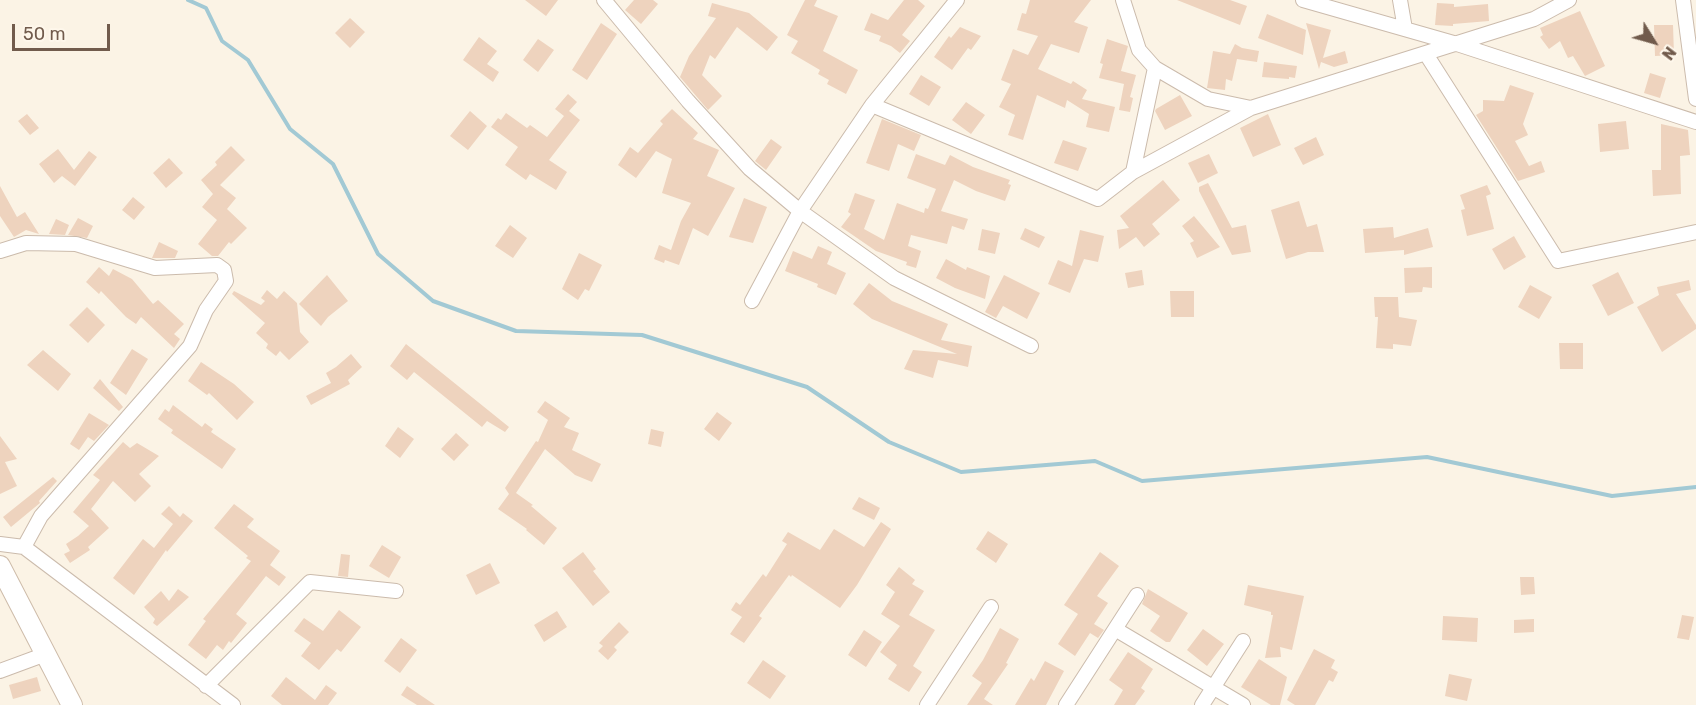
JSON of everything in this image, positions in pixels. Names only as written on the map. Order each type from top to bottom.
[{"type":"street","points":[[604,0],[688,101],[742,160],[800,212],[894,278],[1031,346]]},
{"type":"street","points":[[752,301],[800,212],[873,105],[957,0]]},
{"type":"street","points":[[1124,0],[1138,50],[1155,68],[1208,99],[1251,108]]},
{"type":"street","points":[[1304,0],[1457,44],[1696,122]]},
{"type":"street","points":[[1400,0],[1405,29]]},
{"type":"street","points":[[873,105],[1098,199],[1133,172],[1251,108],[1534,19],[1569,0]]},
{"type":"street","points":[[1683,0],[1696,99]]},
{"type":"street","points":[[1426,54],[1558,261],[1696,232]]},
{"type":"street","points":[[1133,172],[1155,68]]},
{"type":"street","points":[[0,251],[26,243],[76,244],[155,268],[217,265],[224,270],[226,280],[206,310],[190,346],[41,516],[24,547]]},
{"type":"street","points":[[0,544],[24,547],[233,705]]},
{"type":"street","points":[[0,566],[72,705]]},
{"type":"street","points":[[206,686],[310,582],[396,591]]},
{"type":"street","points":[[1066,705],[1137,595]]},
{"type":"street","points":[[927,705],[991,607]]},
{"type":"street","points":[[1115,629],[1243,705]]},
{"type":"street","points":[[1202,705],[1244,641]]},
{"type":"street","points":[[0,671],[46,654]]},
{"type":"building","points":[[525,0],[558,0],[546,16]]},
{"type":"building","points":[[634,0],[653,0],[658,4],[641,24],[625,10]]},
{"type":"building","points":[[805,0],[817,0],[814,6],[838,16],[823,51],[858,70],[846,94],[827,84],[829,80],[818,74],[820,70],[791,53],[798,41],[787,35]]},
{"type":"building","points":[[904,0],[918,0],[925,6],[902,35],[910,41],[900,53],[879,41],[881,36],[864,30],[871,13],[888,20]]},
{"type":"building","points":[[1030,0],[1091,0],[1074,22],[1088,27],[1079,53],[1051,44],[1038,69],[1071,84],[1073,81],[1087,90],[1082,99],[1115,107],[1109,132],[1086,127],[1089,114],[1067,100],[1065,108],[1037,95],[1023,140],[1008,135],[1015,115],[999,107],[1011,84],[1001,80],[1013,49],[1028,55],[1038,36],[1017,30],[1022,13],[1026,14]]},
{"type":"building","points":[[1177,0],[1230,0],[1247,6],[1240,25]]},
{"type":"building","points":[[712,3],[749,13],[778,37],[767,51],[737,27],[715,59],[710,55],[702,75],[722,96],[708,110],[680,77],[689,56],[716,18],[708,16]]},
{"type":"building","points":[[1437,3],[1454,4],[1454,7],[1488,4],[1489,21],[1453,24],[1453,26],[1435,25]]},
{"type":"building","points":[[1580,11],[1605,66],[1585,76],[1573,56],[1568,58],[1560,41],[1549,49],[1540,37],[1543,35],[1540,28]]},
{"type":"building","points":[[1267,14],[1306,30],[1303,55],[1258,38]]},
{"type":"building","points":[[350,18],[365,32],[350,48],[335,33]]},
{"type":"building","points":[[601,23],[617,34],[587,80],[572,70]]},
{"type":"building","points":[[1306,23],[1331,30],[1323,58],[1345,51],[1348,63],[1334,67],[1321,62],[1319,69]]},
{"type":"building","points":[[1654,25],[1673,25],[1674,55],[1655,56]]},
{"type":"building","points":[[960,27],[981,36],[971,50],[968,48],[952,70],[934,57],[949,36],[951,38]]},
{"type":"building","points":[[479,37],[497,51],[487,64],[499,72],[493,82],[463,60]]},
{"type":"building","points":[[538,39],[554,50],[538,72],[523,60]]},
{"type":"building","points":[[1107,39],[1128,46],[1121,71],[1136,75],[1130,97],[1133,98],[1130,112],[1119,110],[1124,84],[1099,78],[1103,64],[1100,63]]},
{"type":"building","points":[[1235,44],[1242,48],[1259,51],[1257,62],[1237,59],[1232,81],[1226,79],[1225,90],[1207,88],[1213,51],[1230,54]]},
{"type":"building","points":[[1264,62],[1297,66],[1295,78],[1262,77]]},
{"type":"building","points":[[1650,73],[1666,78],[1660,98],[1644,93]]},
{"type":"building","points":[[921,75],[941,87],[929,106],[909,94]]},
{"type":"building","points":[[1510,85],[1534,93],[1523,124],[1528,135],[1515,141],[1529,166],[1541,161],[1545,172],[1518,181],[1476,115],[1483,111],[1483,100],[1504,101]]},
{"type":"building","points":[[568,94],[577,102],[569,111],[580,120],[549,160],[567,172],[556,190],[530,174],[526,180],[505,165],[518,147],[491,127],[498,118],[501,120],[506,113],[527,128],[530,125],[547,137],[564,116],[555,109]]},
{"type":"building","points":[[1180,95],[1192,116],[1165,130],[1155,111]]},
{"type":"building","points":[[966,102],[985,115],[971,134],[952,120]]},
{"type":"building","points":[[672,109],[698,133],[693,139],[719,150],[707,176],[735,188],[708,236],[693,228],[679,265],[654,259],[659,245],[671,250],[681,221],[691,203],[662,193],[672,159],[656,151],[636,178],[618,165],[630,147],[638,153],[663,124],[660,121]]},
{"type":"building","points":[[470,111],[487,126],[468,150],[450,136]]},
{"type":"building","points":[[27,114],[39,128],[30,135],[18,121]]},
{"type":"building","points":[[1268,114],[1281,145],[1253,157],[1240,128]]},
{"type":"building","points":[[882,119],[921,135],[914,151],[898,144],[889,171],[866,163]]},
{"type":"building","points":[[1626,121],[1629,149],[1600,152],[1598,124]]},
{"type":"building","points":[[1661,124],[1688,130],[1690,155],[1680,156],[1681,194],[1653,196],[1652,170],[1661,170]]},
{"type":"building","points":[[1316,137],[1324,155],[1303,165],[1294,148]]},
{"type":"building","points":[[771,139],[782,147],[766,170],[755,161]]},
{"type":"building","points":[[1063,140],[1087,148],[1078,171],[1054,163]]},
{"type":"building","points":[[231,146],[245,160],[220,185],[236,198],[227,209],[247,228],[231,244],[229,242],[218,256],[212,256],[198,244],[217,220],[202,207],[213,194],[201,180],[217,165],[215,162]]},
{"type":"building","points":[[58,149],[74,170],[89,151],[97,157],[75,186],[62,176],[54,183],[39,164]]},
{"type":"building","points":[[916,154],[945,165],[950,155],[973,167],[1010,180],[1008,184],[1011,185],[1005,201],[954,180],[941,211],[968,219],[964,230],[952,226],[947,244],[911,235],[908,246],[921,251],[916,268],[906,265],[907,262],[876,251],[841,227],[851,214],[848,212],[855,193],[875,200],[864,229],[884,240],[897,203],[924,213],[936,189],[907,178]]},
{"type":"building","points":[[1209,154],[1218,173],[1198,183],[1188,163]]},
{"type":"building","points":[[169,158],[183,173],[166,188],[153,173]]},
{"type":"building","points":[[1163,180],[1180,200],[1152,224],[1160,234],[1144,247],[1136,237],[1119,249],[1117,230],[1129,228],[1120,216]]},
{"type":"building","points":[[1208,183],[1232,228],[1246,225],[1251,252],[1232,255],[1199,191],[1199,187]]},
{"type":"building","points":[[1487,185],[1491,194],[1486,196],[1494,229],[1467,236],[1461,210],[1465,209],[1460,195]]},
{"type":"building","points":[[0,186],[17,217],[25,212],[39,234],[26,230],[14,237],[0,216]]},
{"type":"building","points":[[133,197],[145,207],[134,220],[122,210]]},
{"type":"building","points":[[744,198],[767,207],[753,243],[729,237]]},
{"type":"building","points":[[1299,201],[1307,227],[1317,224],[1324,252],[1308,252],[1286,259],[1271,210]]},
{"type":"building","points":[[1194,216],[1220,247],[1197,258],[1190,243],[1194,241],[1182,226]]},
{"type":"building","points":[[78,218],[93,226],[87,238],[68,235]]},
{"type":"building","points":[[56,219],[69,225],[65,235],[49,234]]},
{"type":"building","points":[[510,225],[527,238],[513,258],[495,246]]},
{"type":"building","points":[[1393,227],[1394,238],[1428,228],[1433,247],[1404,255],[1404,250],[1365,253],[1363,229]]},
{"type":"building","points":[[1025,228],[1045,237],[1039,248],[1020,239]]},
{"type":"building","points":[[982,229],[1000,233],[995,254],[978,250]]},
{"type":"building","points":[[1080,230],[1104,236],[1098,262],[1084,259],[1070,293],[1048,284],[1058,260],[1072,266]]},
{"type":"building","points":[[1514,236],[1526,257],[1504,270],[1492,249]]},
{"type":"building","points":[[159,242],[178,251],[175,258],[152,258]]},
{"type":"building","points":[[818,246],[832,252],[827,264],[846,273],[836,295],[817,287],[818,284],[785,271],[793,251],[812,259]]},
{"type":"building","points":[[579,253],[602,265],[589,291],[585,289],[578,300],[562,289]]},
{"type":"building","points":[[946,259],[966,270],[967,267],[990,276],[985,299],[936,278]]},
{"type":"building","points":[[99,267],[109,276],[113,269],[132,279],[153,304],[158,300],[184,324],[174,334],[180,339],[174,348],[141,317],[136,324],[101,291],[99,294],[86,282]]},
{"type":"building","points":[[1432,267],[1432,288],[1423,287],[1422,292],[1405,293],[1404,268]]},
{"type":"building","points":[[1142,270],[1144,285],[1128,288],[1125,273]]},
{"type":"building","points":[[1618,272],[1634,303],[1608,316],[1592,285]]},
{"type":"building","points":[[327,275],[348,301],[328,317],[321,326],[299,304]]},
{"type":"building","points":[[1004,275],[1040,293],[1027,319],[1003,306],[996,318],[985,312]]},
{"type":"building","points":[[1689,280],[1691,290],[1676,294],[1696,325],[1696,329],[1662,352],[1637,307],[1659,295],[1657,287]]},
{"type":"building","points":[[869,283],[892,301],[948,324],[941,340],[972,346],[968,367],[938,360],[933,378],[904,369],[913,350],[957,354],[872,319],[853,304]]},
{"type":"building","points":[[1530,285],[1552,297],[1539,319],[1518,307]]},
{"type":"building","points":[[267,290],[277,299],[284,291],[297,303],[300,332],[309,342],[289,360],[280,351],[276,356],[266,348],[268,344],[256,333],[265,323],[232,294],[234,291],[261,305],[265,301],[261,298]]},
{"type":"building","points":[[1170,291],[1194,291],[1194,317],[1171,317]]},
{"type":"building","points":[[1374,297],[1398,297],[1399,317],[1417,320],[1411,346],[1393,344],[1393,349],[1376,348],[1378,317],[1375,317]]},
{"type":"building","points":[[87,307],[105,325],[88,343],[69,325]]},
{"type":"building","points":[[1559,343],[1583,343],[1583,369],[1560,369]]},
{"type":"building","points":[[406,344],[509,427],[505,432],[487,421],[482,427],[414,372],[407,380],[390,366]]},
{"type":"building","points":[[132,349],[148,359],[126,395],[110,383]]},
{"type":"building","points":[[43,350],[71,374],[58,391],[27,365]]},
{"type":"building","points":[[351,354],[362,367],[348,380],[350,384],[311,405],[306,396],[331,383],[326,373]]},
{"type":"building","points":[[201,362],[234,384],[254,402],[237,420],[209,393],[207,395],[188,381]]},
{"type":"building","points":[[100,379],[123,407],[119,411],[93,388]]},
{"type":"building","points":[[545,401],[570,418],[564,427],[579,433],[572,450],[601,464],[592,482],[575,475],[545,449],[516,493],[533,505],[531,506],[557,528],[544,545],[527,529],[498,509],[509,494],[505,488],[536,441],[538,442],[548,420],[537,412]]},
{"type":"building","points":[[173,405],[202,427],[205,423],[213,429],[211,432],[236,449],[222,469],[171,433],[173,430],[158,419],[165,409],[169,412]]},
{"type":"building","points":[[717,412],[732,423],[719,441],[704,429]]},
{"type":"building","points":[[89,413],[109,425],[94,441],[88,437],[79,450],[70,444]]},
{"type":"building","points":[[398,427],[414,439],[400,458],[385,446]]},
{"type":"building","points":[[651,429],[664,432],[661,447],[648,444]]},
{"type":"building","points":[[456,433],[469,445],[454,461],[441,449]]},
{"type":"building","points":[[0,436],[17,459],[5,462],[17,486],[0,494]]},
{"type":"building","points":[[123,442],[130,448],[137,443],[159,456],[139,474],[151,486],[135,502],[113,481],[91,509],[109,528],[88,547],[90,550],[70,563],[64,554],[70,551],[66,544],[89,526],[73,512],[100,480],[93,475]]},
{"type":"building","points":[[53,477],[57,481],[39,501],[40,503],[11,527],[3,517]]},
{"type":"building","points":[[859,497],[880,508],[874,520],[852,509]]},
{"type":"building","points":[[234,504],[254,519],[247,527],[280,551],[270,565],[286,577],[279,586],[266,576],[236,614],[247,623],[231,643],[229,641],[223,650],[217,645],[206,659],[188,645],[206,621],[203,619],[251,561],[214,528]]},
{"type":"building","points":[[169,506],[180,517],[183,513],[193,521],[167,552],[166,550],[134,595],[113,578],[143,539],[154,548],[173,524],[161,514]]},
{"type":"building","points":[[881,522],[891,529],[857,585],[840,608],[789,575],[759,616],[762,618],[744,643],[730,634],[742,617],[731,610],[736,602],[740,605],[763,574],[766,577],[787,544],[782,541],[788,532],[820,550],[834,529],[864,547]]},
{"type":"building","points":[[988,531],[1008,544],[996,563],[976,549]]},
{"type":"building","points":[[382,545],[401,557],[389,578],[369,566]]},
{"type":"building","points":[[583,552],[596,569],[593,571],[610,592],[593,606],[562,568]]},
{"type":"building","points":[[1100,552],[1119,566],[1097,596],[1108,603],[1094,624],[1104,630],[1098,638],[1090,633],[1075,656],[1058,644],[1078,614],[1064,605]]},
{"type":"building","points":[[341,554],[350,555],[348,577],[338,576]]},
{"type":"building","points":[[490,563],[500,583],[476,595],[466,575]]},
{"type":"building","points":[[899,567],[915,580],[912,584],[924,591],[909,615],[935,630],[913,666],[922,672],[909,692],[888,679],[897,665],[880,652],[900,626],[881,614],[895,592],[886,585]]},
{"type":"building","points":[[1520,577],[1534,577],[1535,594],[1521,595]]},
{"type":"building","points":[[1248,585],[1304,596],[1292,650],[1280,647],[1281,657],[1265,658],[1273,615],[1271,612],[1244,605]]},
{"type":"building","points":[[178,589],[189,597],[157,626],[153,623],[155,619],[144,607],[161,591],[169,601]]},
{"type":"building","points":[[1148,589],[1188,613],[1170,642],[1166,642],[1150,631],[1160,616],[1142,604]]},
{"type":"building","points":[[339,610],[361,627],[341,652],[337,649],[319,670],[301,656],[311,643],[294,631],[304,618],[323,631]]},
{"type":"building","points":[[557,611],[567,627],[544,642],[534,625]]},
{"type":"building","points":[[1682,615],[1694,617],[1689,640],[1677,638]]},
{"type":"building","points":[[1443,616],[1478,618],[1477,642],[1442,640]]},
{"type":"building","points":[[1534,619],[1534,632],[1514,633],[1514,620]]},
{"type":"building","points":[[619,622],[629,632],[614,647],[617,650],[608,660],[598,651],[603,646],[599,643]]},
{"type":"building","points":[[1000,628],[1019,639],[1006,663],[1008,664],[984,699],[993,705],[967,705],[982,683],[972,676]]},
{"type":"building","points":[[1203,629],[1224,644],[1207,666],[1187,650]]},
{"type":"building","points":[[864,630],[882,642],[866,667],[848,655]]},
{"type":"building","points":[[401,638],[417,650],[400,673],[384,661]]},
{"type":"building","points":[[1314,649],[1335,660],[1331,668],[1338,672],[1333,682],[1329,680],[1315,705],[1295,705],[1287,700]]},
{"type":"building","points":[[1128,652],[1153,669],[1141,688],[1145,691],[1135,705],[1114,705],[1123,690],[1109,680]]},
{"type":"building","points":[[1259,659],[1287,677],[1280,705],[1271,705],[1241,687]]},
{"type":"building","points":[[763,660],[786,676],[770,699],[747,683]]},
{"type":"building","points":[[1045,661],[1064,671],[1046,705],[1015,705],[1031,678],[1034,681]]},
{"type":"building","points":[[1449,674],[1472,679],[1467,701],[1445,696]]},
{"type":"building","points":[[37,677],[41,691],[13,699],[9,685]]},
{"type":"building","points":[[286,677],[315,700],[326,685],[337,693],[328,705],[282,705],[271,696]]},
{"type":"building","points":[[407,686],[435,705],[417,705],[401,695]]},
{"type":"waterway","points":[[188,0],[206,8],[222,41],[248,60],[290,129],[333,164],[378,254],[433,301],[516,331],[642,335],[807,387],[889,442],[961,472],[1095,461],[1142,481],[1427,457],[1612,496],[1696,487]]}]
